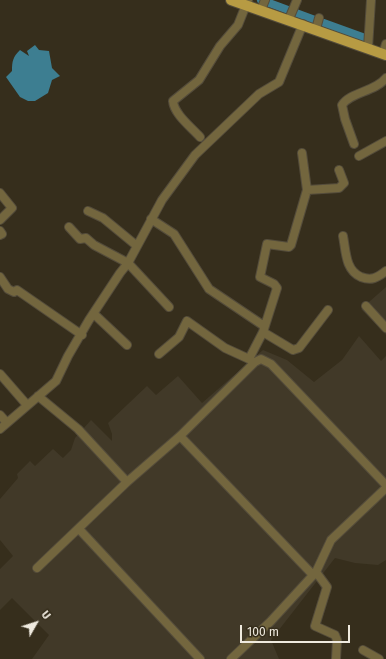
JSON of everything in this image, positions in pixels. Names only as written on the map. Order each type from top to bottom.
[{"type":"main road","points":[[231,0],[263,5],[316,29],[368,48],[385,50]]},
{"type":"street","points":[[289,18],[297,0]]},
{"type":"street","points":[[368,48],[371,0]]},
{"type":"street","points":[[200,137],[178,112],[173,101],[199,80],[220,46],[238,25],[247,3]]},
{"type":"street","points":[[316,29],[319,18]]},
{"type":"street","points":[[0,429],[56,381],[68,356],[120,273],[128,263],[169,188],[195,155],[259,94],[279,82],[303,24]]},
{"type":"street","points":[[354,144],[345,119],[342,105],[347,100],[375,87],[386,78]]},
{"type":"street","points":[[359,156],[386,141]]},
{"type":"street","points":[[159,354],[180,337],[187,321],[225,348],[249,359],[263,329],[277,288],[274,284],[260,277],[267,244],[290,247],[307,190],[302,153]]},
{"type":"street","points":[[307,190],[339,188],[344,183],[339,170]]},
{"type":"street","points":[[0,193],[12,208],[0,220]]},
{"type":"street","points":[[88,211],[103,218],[137,246]]},
{"type":"street","points":[[152,219],[174,234],[209,289],[293,350],[299,348],[328,310]]},
{"type":"street","points":[[69,228],[80,239],[86,238],[94,245],[128,263],[169,307]]},
{"type":"street","points":[[0,231],[2,234],[0,235]]},
{"type":"street","points":[[344,236],[347,261],[355,274],[369,279],[376,279],[386,271]]},
{"type":"street","points":[[0,278],[14,292],[17,290],[82,335]]},
{"type":"street","points":[[366,306],[386,328]]},
{"type":"street","points":[[94,314],[127,345]]},
{"type":"street","points":[[37,568],[127,482],[180,436],[255,362],[261,359],[271,364],[386,487],[331,540],[315,573],[271,621],[231,659]]},
{"type":"street","points":[[0,374],[27,405]]},
{"type":"street","points":[[38,396],[78,429],[127,482]]},
{"type":"street","points":[[0,415],[7,423]]},
{"type":"street","points":[[180,436],[327,587],[315,626],[335,635],[338,640],[336,659]]},
{"type":"street","points":[[79,529],[200,659]]},
{"type":"street","points":[[363,650],[379,659]]},
{"type":"shaded area","points":[[386,287],[386,335],[361,309]]},
{"type":"shaded area","points":[[359,336],[381,361],[386,356],[386,560],[378,565],[355,563],[335,558],[271,640],[279,659],[32,659],[49,635],[12,598],[0,610],[0,569],[13,556],[0,540],[0,499],[18,478],[17,474],[30,461],[35,466],[53,449],[63,458],[71,450],[75,438],[91,420],[112,441],[112,434],[108,423],[147,386],[156,395],[178,376],[202,403],[263,350],[287,360],[314,382],[342,360]]},
{"type":"water","points":[[35,45],[39,50],[49,51],[52,68],[60,76],[52,80],[48,93],[35,101],[28,101],[20,97],[6,77],[12,71],[13,59],[20,50],[29,56],[27,51]]},
{"type":"waterway","points":[[261,0],[315,20]]},
{"type":"waterway","points":[[321,22],[368,39]]}]
